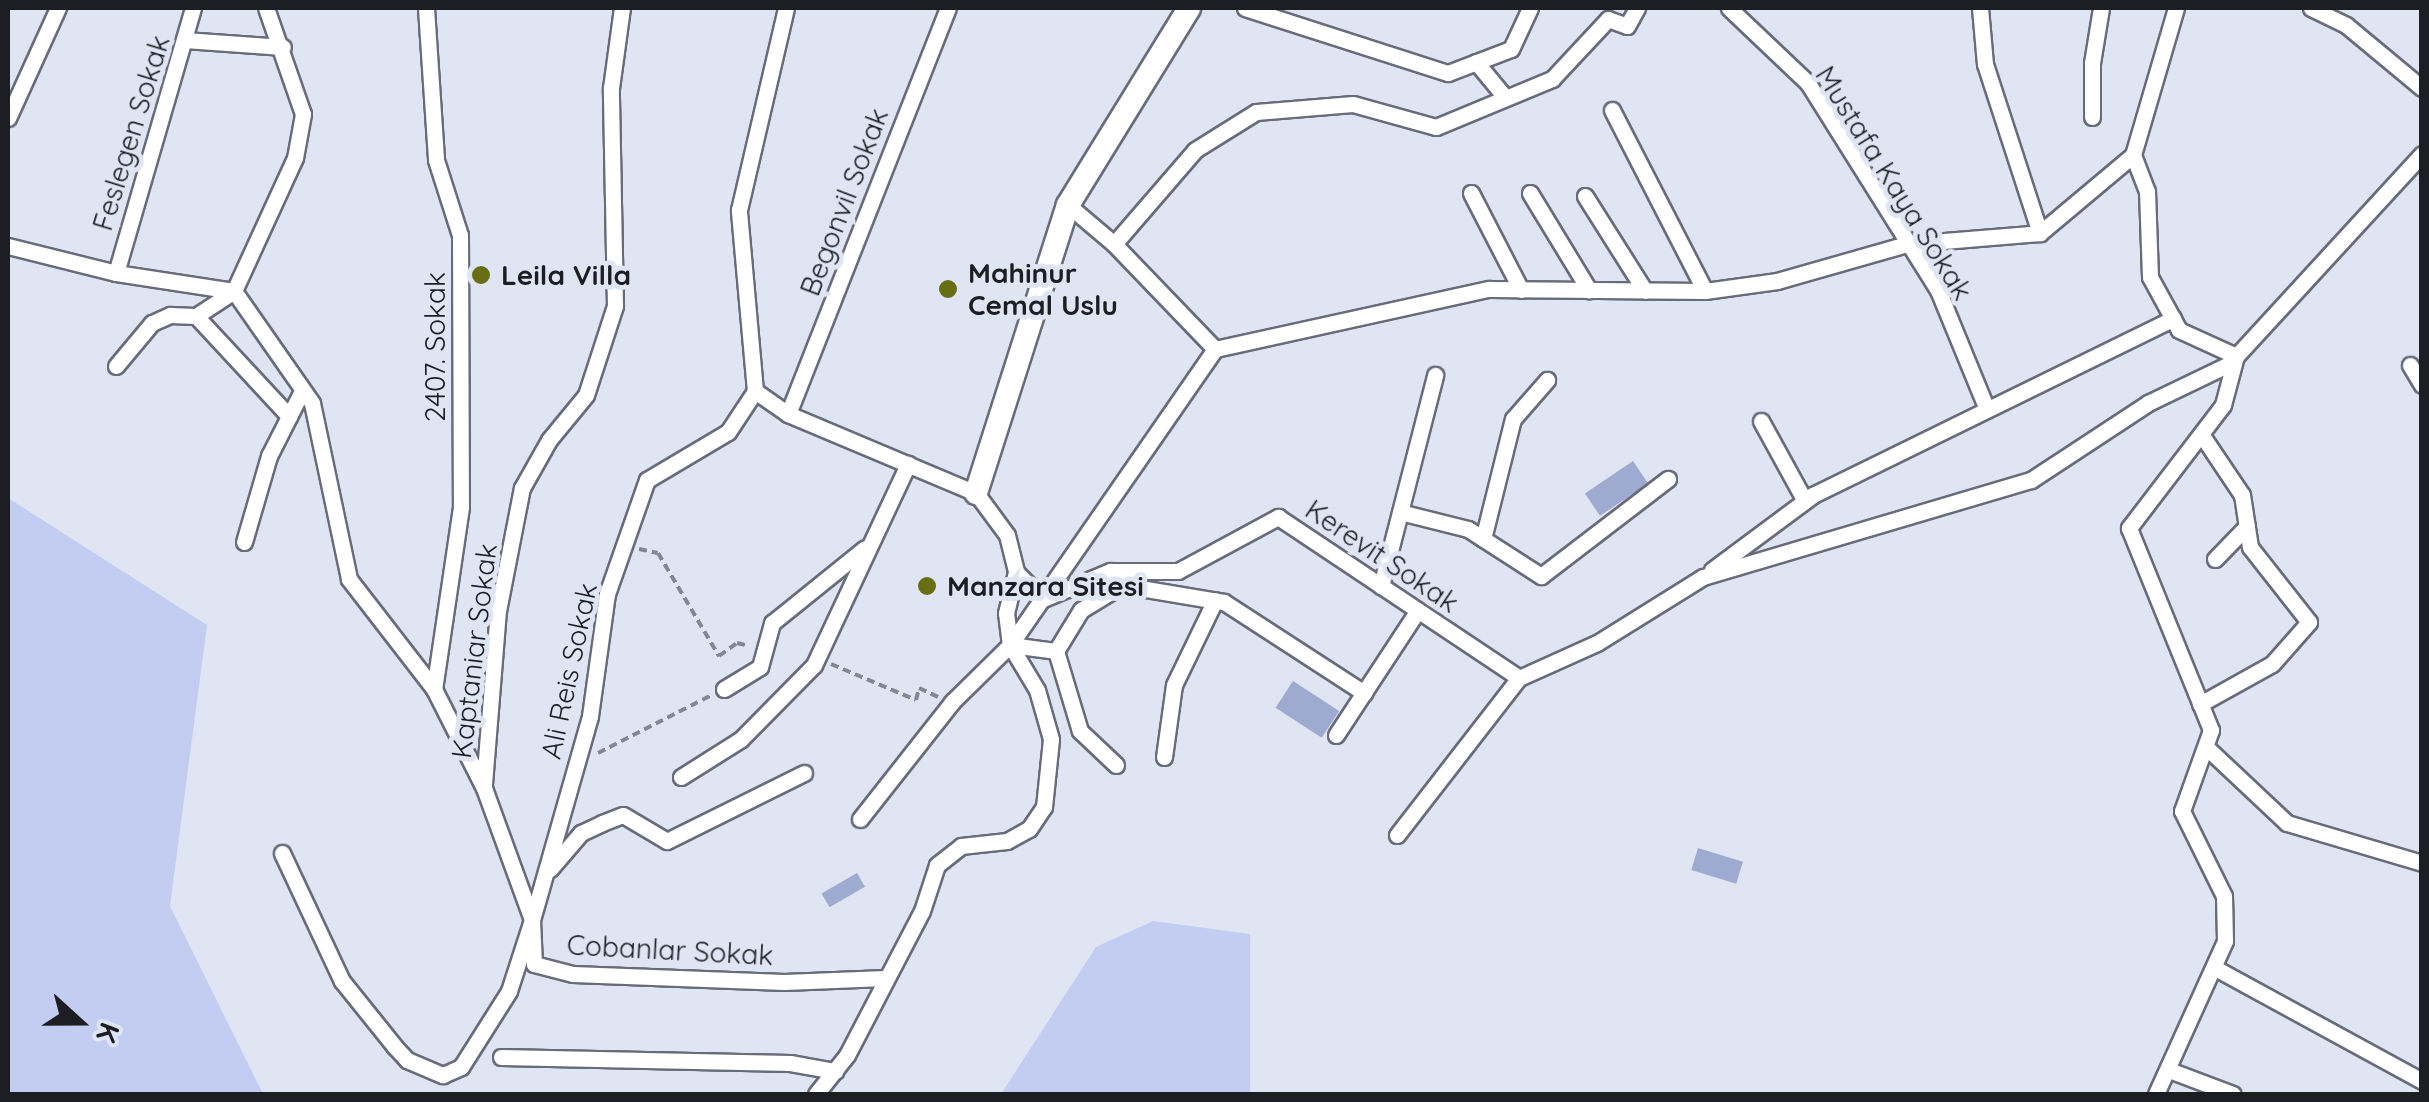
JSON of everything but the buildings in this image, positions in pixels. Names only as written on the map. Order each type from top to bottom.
[{"type":"street","points":[[8,118],[58,8]]},
{"type":"street","name":"Feslegen Sokak","points":[[116,273],[193,8]]},
{"type":"street","points":[[116,366],[152,323],[170,315],[196,316],[234,291],[295,158],[303,114],[283,47],[266,8]]},
{"type":"street","name":"2407. Sokak","points":[[426,8],[436,160],[460,235],[460,508],[434,689]]},
{"type":"street","name":"Kaptaniar Sokak","points":[[484,788],[498,612],[522,488],[549,440],[586,395],[615,306],[610,88],[622,8]]},
{"type":"street","points":[[786,8],[740,210],[755,391],[788,414],[976,493],[1007,535],[1016,572],[1006,613],[1010,644],[1037,690],[1051,739],[1044,807],[1028,830],[1007,841],[961,846],[937,865],[922,911],[835,1071],[816,1094]]},
{"type":"street","name":"Begonvil Sokak","points":[[788,414],[948,8]]},
{"type":"street","points":[[976,493],[1068,205],[1189,8]]},
{"type":"street","points":[[1245,8],[1448,73],[1512,49],[1527,8]]},
{"type":"street","points":[[1114,244],[1195,150],[1256,112],[1353,104],[1436,127],[1552,79],[1608,19],[1626,26],[1637,8]]},
{"type":"street","name":"Mustafa Kaya Sokak","points":[[1729,8],[1808,82],[1938,290],[1986,407]]},
{"type":"street","points":[[1980,8],[1985,64],[2040,233]]},
{"type":"street","points":[[2092,118],[2092,63],[2102,8]]},
{"type":"street","points":[[1068,205],[1114,244],[1215,350],[1489,290],[1705,292],[1777,282],[1907,244],[2040,233],[2133,155],[2176,8]]},
{"type":"street","points":[[2311,8],[2346,25],[2422,88]]},
{"type":"street","points":[[186,40],[283,47]]},
{"type":"street","points":[[1476,62],[1506,96]]},
{"type":"street","points":[[1612,110],[1705,292]]},
{"type":"street","points":[[1704,577],[2031,480],[2236,356],[2422,154]]},
{"type":"street","points":[[2133,155],[2147,191],[2150,277],[2179,330],[2236,356]]},
{"type":"street","points":[[1471,192],[1520,290]]},
{"type":"street","points":[[1530,193],[1589,290]]},
{"type":"street","points":[[1586,196],[1645,291]]},
{"type":"street","points":[[8,246],[116,273],[234,291]]},
{"type":"street","name":"Cobanlar Sokak","points":[[234,291],[312,403],[349,579],[434,689],[484,788],[532,920],[534,964],[573,974],[885,978]]},
{"type":"street","points":[[196,316],[289,416]]},
{"type":"street","points":[[1397,835],[1520,678],[1597,643],[1704,577],[1805,501],[1986,407],[2172,319]]},
{"type":"street","name":"Kerevit Sokak","points":[[860,820],[952,702],[1010,644],[1215,350]]},
{"type":"street","points":[[2156,1094],[2215,968],[2224,941],[2224,896],[2182,811],[2212,730],[2128,528],[2203,438],[2224,405],[2236,356]]},
{"type":"street","points":[[2410,365],[2422,386]]},
{"type":"street","points":[[1381,586],[1435,375]]},
{"type":"street","points":[[1483,539],[1513,419],[1547,380]]},
{"type":"street","points":[[244,542],[268,456],[302,391]]},
{"type":"street","name":"Ali Reis Sokak","points":[[282,852],[342,981],[407,1060],[442,1074],[461,1067],[509,991],[532,920],[576,764],[607,594],[648,480],[728,432],[755,391]]},
{"type":"street","points":[[1761,421],[1805,501]]},
{"type":"street","points":[[2200,704],[2272,664],[2309,622],[2250,547],[2242,495],[2203,438]]},
{"type":"street","points":[[680,776],[741,739],[818,658],[908,464]]},
{"type":"street","points":[[1400,512],[1483,539],[1541,576],[1668,479]]},
{"type":"street","name":"Kerevit Sokak","points":[[1043,600],[1110,571],[1178,571],[1278,517],[1520,678]]},
{"type":"street","points":[[2215,559],[2246,526]]},
{"type":"street","points":[[724,689],[760,667],[772,623],[869,546]]},
{"type":"street","points":[[1016,572],[1043,600]]},
{"type":"street","points":[[1116,765],[1080,730],[1056,651],[1081,610],[1122,585],[1215,600],[1364,693]]},
{"type":"street","points":[[1164,757],[1174,685],[1215,600]]},
{"type":"street","points":[[1336,736],[1418,610]]},
{"type":"street","points":[[1010,644],[1056,651]]},
{"type":"street","points":[[2206,747],[2288,823],[2422,863]]},
{"type":"street","points":[[545,876],[580,832],[602,823],[623,816],[667,841],[804,774]]},
{"type":"street","points":[[2215,968],[2422,1081]]},
{"type":"street","points":[[501,1057],[790,1064],[835,1071]]},
{"type":"street","points":[[2168,1070],[2233,1094]]},
{"type":"path","points":[[658,552],[720,656],[737,643]]},
{"type":"path","points":[[818,658],[916,700],[919,688],[952,702]]},
{"type":"path","points":[[576,764],[724,689]]},
{"type":"shaded area","points":[[1633,461],[1648,483],[1600,516],[1585,493]]},
{"type":"shaded area","points":[[8,498],[207,625],[170,906],[263,1094],[8,1094]]},
{"type":"shaded area","points":[[1293,681],[1339,711],[1322,738],[1276,708]]},
{"type":"shaded area","points":[[1698,848],[1743,862],[1736,884],[1691,870]]},
{"type":"shaded area","points":[[857,873],[865,887],[829,907],[821,894]]},
{"type":"shaded area","points":[[1153,921],[1250,934],[1250,1094],[1001,1094],[1096,947]]},
{"type":"place","name":"Leila Villa","points":[[481,275]]},
{"type":"place","name":"Mahinur Cemal Uslu","points":[[948,289]]},
{"type":"place","name":"Manzara Sitesi","points":[[927,586]]}]
